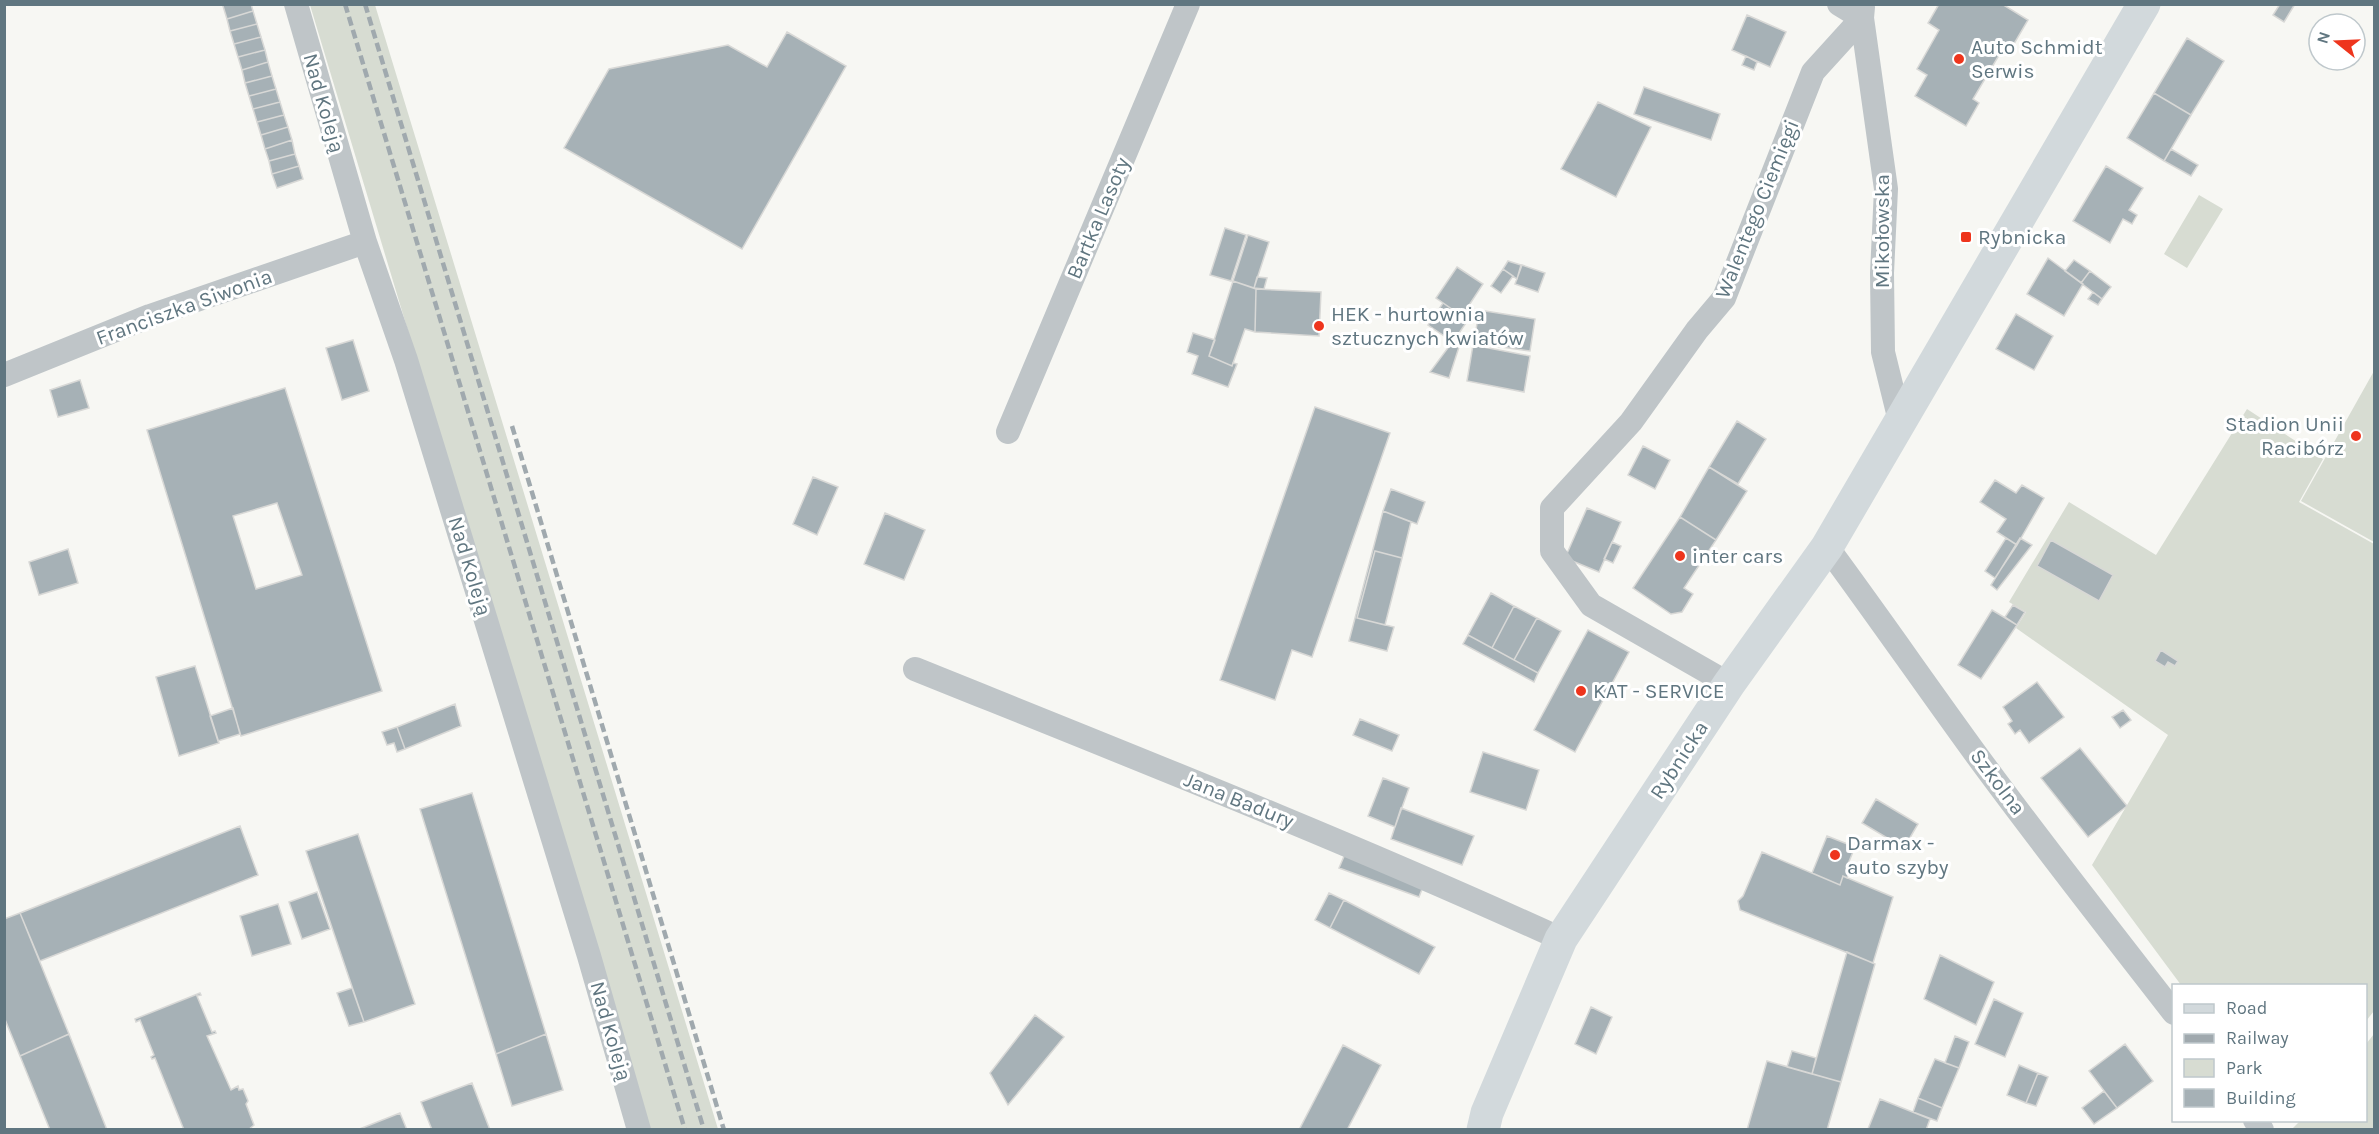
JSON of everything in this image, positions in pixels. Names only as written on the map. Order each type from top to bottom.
[{"type":"street","name":"Nad Koleją","points":[[296,4],[365,242],[410,372],[589,956],[639,1130]]},
{"type":"street","name":"Bartka Lasoty","points":[[1008,432],[1188,4]]},
{"type":"street","points":[[1839,4],[1863,11]]},
{"type":"street","name":"Rybnicka","points":[[1483,1130],[1487,1113],[1561,939],[1729,684],[1827,547],[2144,4]]},
{"type":"street","name":"Mikołowska","points":[[1863,11],[1886,189],[1882,273],[1883,352],[1900,421]]},
{"type":"street","name":"Walentego Ciemięgi","points":[[1729,684],[1591,605],[1552,551],[1552,508],[1631,422],[1697,330],[1724,297],[1812,72],[1863,11]]},
{"type":"street","name":"Franciszka Siwonia","points":[[4,375],[150,316],[365,242]]},
{"type":"street","name":"Szkolna","points":[[1827,547],[1978,756],[2172,1010]]},
{"type":"street","name":"Jana Badury","points":[[915,669],[1447,886],[1561,939]]},
{"type":"green space","points":[[310,5],[375,5],[718,1129],[648,1129]]},
{"type":"green space","points":[[2199,195],[2223,209],[2187,268],[2164,254]]},
{"type":"green space","name":"Stadion Unii Racibórz","points":[[2374,371],[2374,542],[2301,501]]},
{"type":"green space","points":[[2247,409],[2323,459],[2299,502],[2374,544],[2374,1011],[2367,1020],[2367,984],[2180,984],[2092,865],[2168,735],[2016,628],[2026,612],[2009,602],[2069,502],[2156,555]]},
{"type":"green space","points":[[2374,1034],[2374,1129],[2292,1129],[2299,1122],[2367,1122],[2367,1043]]},
{"type":"building","points":[[251,4],[253,11],[227,19],[223,6]]},
{"type":"building","name":"Auto Schmidt Serwis","points":[[1939,4],[2002,4],[2028,20],[2011,49],[2005,45],[1973,99],[1979,103],[1966,126],[1915,96],[1927,75],[1917,69],[1939,30],[1928,23]]},
{"type":"building","points":[[2280,4],[2295,4],[2284,22],[2273,15]]},
{"type":"building","points":[[253,11],[257,24],[230,31],[227,19]]},
{"type":"building","points":[[1747,15],[1786,32],[1770,67],[1732,50]]},
{"type":"building","points":[[257,24],[261,37],[234,44],[230,31]]},
{"type":"building","points":[[787,32],[846,66],[742,249],[564,148],[609,69],[728,45],[767,67]]},
{"type":"building","points":[[261,37],[265,50],[238,57],[234,44]]},
{"type":"building","points":[[2187,38],[2224,61],[2191,115],[2154,93]]},
{"type":"building","points":[[265,50],[268,62],[242,70],[238,57]]},
{"type":"building","points":[[1746,56],[1757,62],[1754,70],[1742,65]]},
{"type":"building","points":[[268,62],[272,76],[245,83],[242,70]]},
{"type":"building","points":[[272,76],[276,89],[249,96],[245,83]]},
{"type":"building","points":[[1644,87],[1720,114],[1711,140],[1634,114]]},
{"type":"building","points":[[276,89],[280,102],[253,109],[249,96]]},
{"type":"building","points":[[2154,93],[2191,115],[2164,161],[2127,138]]},
{"type":"building","points":[[280,102],[284,115],[257,122],[253,109]]},
{"type":"building","points":[[1598,102],[1651,127],[1616,197],[1561,169]]},
{"type":"building","points":[[284,115],[288,127],[261,135],[257,122]]},
{"type":"building","points":[[288,127],[292,140],[265,149],[261,135]]},
{"type":"building","points":[[292,140],[295,154],[269,161],[265,149]]},
{"type":"building","points":[[2171,149],[2198,165],[2191,176],[2164,161]]},
{"type":"building","points":[[295,154],[299,166],[272,174],[269,161]]},
{"type":"building","points":[[299,166],[303,179],[277,188],[272,174]]},
{"type":"building","points":[[2106,166],[2143,188],[2129,210],[2137,215],[2132,224],[2123,219],[2110,243],[2073,221]]},
{"type":"building","points":[[1225,228],[1246,235],[1231,281],[1210,275]]},
{"type":"building","points":[[1248,235],[1269,242],[1254,288],[1233,281]]},
{"type":"building","points":[[2048,258],[2083,284],[2064,316],[2027,294]]},
{"type":"building","points":[[2074,260],[2090,271],[2081,283],[2065,271]]},
{"type":"building","points":[[1508,261],[1521,265],[1517,279],[1503,269]]},
{"type":"building","points":[[1522,265],[1545,273],[1538,292],[1515,284]]},
{"type":"building","points":[[1457,267],[1483,284],[1462,316],[1436,298]]},
{"type":"building","points":[[1503,269],[1513,276],[1501,293],[1491,286]]},
{"type":"building","points":[[2090,271],[2111,287],[2102,299],[2081,283]]},
{"type":"building","points":[[1257,277],[1267,278],[1264,289],[1254,288]]},
{"type":"building","points":[[1233,281],[1256,289],[1255,332],[1245,329],[1232,366],[1209,356]]},
{"type":"building","points":[[1256,289],[1321,292],[1319,336],[1255,332]]},
{"type":"building","points":[[2093,292],[2102,299],[2098,305],[2088,299]]},
{"type":"building","points":[[1443,303],[1468,320],[1453,342],[1428,325]]},
{"type":"building","points":[[1479,310],[1535,319],[1530,351],[1474,343]]},
{"type":"building","points":[[2016,314],[2053,336],[2034,370],[1996,349]]},
{"type":"building","points":[[1193,333],[1215,340],[1209,356],[1232,366],[1233,363],[1237,364],[1228,387],[1192,374],[1198,356],[1187,352]]},
{"type":"building","points":[[353,340],[369,391],[342,400],[326,348]]},
{"type":"building","points":[[1450,345],[1459,347],[1449,378],[1430,372]]},
{"type":"building","points":[[1473,345],[1530,356],[1524,392],[1467,381]]},
{"type":"building","points":[[80,380],[89,408],[58,417],[50,390]]},
{"type":"building","points":[[285,388],[382,691],[241,736],[147,430]],"holes":[[[277,503],[302,575],[256,589],[233,516]]]},
{"type":"building","points":[[1315,407],[1390,433],[1312,657],[1292,650],[1275,700],[1220,680]]},
{"type":"building","points":[[1737,421],[1766,439],[1738,484],[1709,467]]},
{"type":"building","points":[[1643,446],[1670,460],[1655,489],[1628,475]]},
{"type":"building","points":[[1709,467],[1747,491],[1716,540],[1680,517]]},
{"type":"building","points":[[813,477],[838,487],[817,535],[793,524]]},
{"type":"building","points":[[1995,480],[2016,493],[2022,485],[2044,498],[2017,545],[1997,532],[2006,519],[1980,502]]},
{"type":"building","points":[[1391,489],[1425,502],[1417,524],[1383,511]]},
{"type":"building","points":[[1587,508],[1621,522],[1599,572],[1565,558]]},
{"type":"building","points":[[1383,511],[1411,522],[1402,558],[1375,551],[1357,618],[1394,627],[1387,651],[1349,641]]},
{"type":"building","points":[[885,513],[925,530],[904,580],[864,564]]},
{"type":"building","name":"inter cars","points":[[1680,517],[1716,540],[1684,588],[1693,594],[1682,612],[1671,614],[1633,588]]},
{"type":"building","points":[[2006,538],[2017,545],[1995,578],[1985,571]]},
{"type":"building","points":[[2020,538],[2032,545],[1997,590],[1991,585]]},
{"type":"building","points":[[2051,540],[2113,575],[2099,601],[2037,566]]},
{"type":"building","points":[[1612,542],[1621,546],[1613,563],[1604,559]]},
{"type":"building","points":[[68,549],[78,583],[39,595],[29,562]]},
{"type":"building","points":[[1375,551],[1402,558],[1385,625],[1357,618]]},
{"type":"building","points":[[1491,593],[1514,606],[1492,648],[1468,635]]},
{"type":"building","points":[[2013,605],[2025,612],[2017,625],[2005,617]]},
{"type":"building","points":[[1514,606],[1537,618],[1514,660],[1492,648]]},
{"type":"building","points":[[1992,610],[2017,625],[1981,679],[1958,665]]},
{"type":"building","points":[[1537,618],[1561,631],[1538,673],[1514,660]]},
{"type":"building","name":"KAT - SERVICE","points":[[1588,630],[1629,652],[1575,752],[1534,730]]},
{"type":"building","points":[[1468,635],[1538,673],[1534,682],[1463,644]]},
{"type":"building","points":[[2161,650],[2178,661],[2175,666],[2168,662],[2165,667],[2155,661]]},
{"type":"building","points":[[195,666],[219,743],[179,756],[156,677]]},
{"type":"building","points":[[2037,682],[2064,717],[2029,743],[2020,730],[2015,734],[2008,724],[2012,721],[2003,707]]},
{"type":"building","points":[[455,704],[461,726],[405,749],[397,727]]},
{"type":"building","points":[[233,708],[240,734],[218,741],[210,716]]},
{"type":"building","points":[[2123,710],[2131,720],[2120,728],[2112,717]]},
{"type":"building","points":[[1360,719],[1399,735],[1392,751],[1353,735]]},
{"type":"building","points":[[397,727],[405,749],[397,752],[394,743],[387,745],[382,732]]},
{"type":"building","points":[[2080,748],[2127,806],[2088,837],[2041,778]]},
{"type":"building","points":[[1483,752],[1539,770],[1526,810],[1470,792]]},
{"type":"building","points":[[1383,778],[1409,788],[1395,827],[1368,816]]},
{"type":"building","points":[[472,793],[546,1034],[496,1054],[420,809]]},
{"type":"building","points":[[1876,799],[1918,824],[1904,848],[1862,823]]},
{"type":"building","points":[[1401,808],[1474,836],[1462,865],[1391,839]]},
{"type":"building","points":[[240,826],[258,875],[40,961],[20,913]]},
{"type":"building","points":[[358,834],[415,1004],[364,1022],[306,851]]},
{"type":"building","name":"Darmax - auto szyby","points":[[1827,836],[1855,847],[1848,864],[1852,865],[1847,878],[1843,876],[1840,885],[1812,873]]},
{"type":"building","points":[[1762,852],[1840,885],[1843,876],[1893,897],[1873,963],[1740,910],[1738,901],[1743,896]]},
{"type":"building","points":[[1345,854],[1424,884],[1419,897],[1339,868]]},
{"type":"building","points":[[317,892],[330,929],[302,939],[289,902]]},
{"type":"building","points":[[1329,893],[1344,900],[1330,928],[1315,920]]},
{"type":"building","points":[[1344,900],[1435,947],[1419,974],[1330,928]]},
{"type":"building","points":[[278,904],[291,944],[252,956],[240,916]]},
{"type":"building","points":[[20,913],[69,1034],[20,1056],[4,1017],[4,919]]},
{"type":"building","points":[[1847,952],[1875,964],[1841,1082],[1812,1074]]},
{"type":"building","points":[[1940,955],[1994,982],[1976,1025],[1924,999]]},
{"type":"building","points":[[352,988],[364,1022],[349,1026],[337,993]]},
{"type":"building","points":[[200,993],[201,995],[197,996],[212,1032],[216,1033],[207,1036],[231,1090],[238,1086],[239,1090],[243,1089],[248,1101],[246,1104],[254,1125],[248,1130],[184,1130],[155,1058],[151,1057],[154,1055],[140,1020],[136,1022],[135,1019]]},
{"type":"building","points":[[1994,999],[2023,1013],[2005,1057],[1975,1044]]},
{"type":"building","points":[[1591,1007],[1612,1017],[1596,1054],[1575,1044]]},
{"type":"building","points":[[1035,1015],[1064,1037],[1008,1105],[990,1073]]},
{"type":"building","points":[[69,1034],[107,1130],[50,1130],[20,1056]]},
{"type":"building","points":[[546,1034],[563,1090],[512,1106],[496,1054]]},
{"type":"building","points":[[1955,1036],[1969,1042],[1959,1068],[1945,1063]]},
{"type":"building","points":[[2125,1044],[2153,1081],[2117,1108],[2089,1071]]},
{"type":"building","points":[[1343,1045],[1381,1065],[1347,1130],[1299,1130]]},
{"type":"building","points":[[1792,1051],[1816,1058],[1812,1074],[1787,1067]]},
{"type":"building","points":[[1935,1059],[1959,1068],[1942,1108],[1918,1098]]},
{"type":"building","points":[[1767,1061],[1841,1082],[1827,1130],[1747,1130]]},
{"type":"building","points":[[2019,1065],[2038,1073],[2026,1103],[2007,1095]]},
{"type":"building","points":[[2038,1073],[2048,1077],[2036,1106],[2026,1103]]},
{"type":"building","points":[[472,1083],[490,1130],[432,1130],[421,1102]]},
{"type":"building","points":[[2104,1091],[2117,1108],[2094,1124],[2082,1108]]},
{"type":"building","points":[[1918,1098],[1942,1108],[1937,1121],[1913,1112]]},
{"type":"building","points":[[1880,1099],[1930,1119],[1926,1130],[1868,1129]]},
{"type":"building","points":[[400,1113],[407,1130],[357,1130]]},
{"type":"railway","points":[[345,4],[685,1130]]},
{"type":"railway","points":[[365,4],[704,1130]]},
{"type":"railway","points":[[512,426],[724,1130]]},
{"type":"place","name":"Auto Schmidt Serwis","points":[[1959,59]]},
{"type":"place","name":"Rybnicka","points":[[1966,237]]},
{"type":"place","name":"HEK - hurtownia sztucznych kwiatów","points":[[1319,326]]},
{"type":"place","name":"Stadion Unii Racibórz","points":[[2356,436]]},
{"type":"place","name":"inter cars","points":[[1680,556]]},
{"type":"place","name":"KAT - SERVICE","points":[[1581,691]]},
{"type":"place","name":"Darmax - auto szyby","points":[[1835,855]]}]
